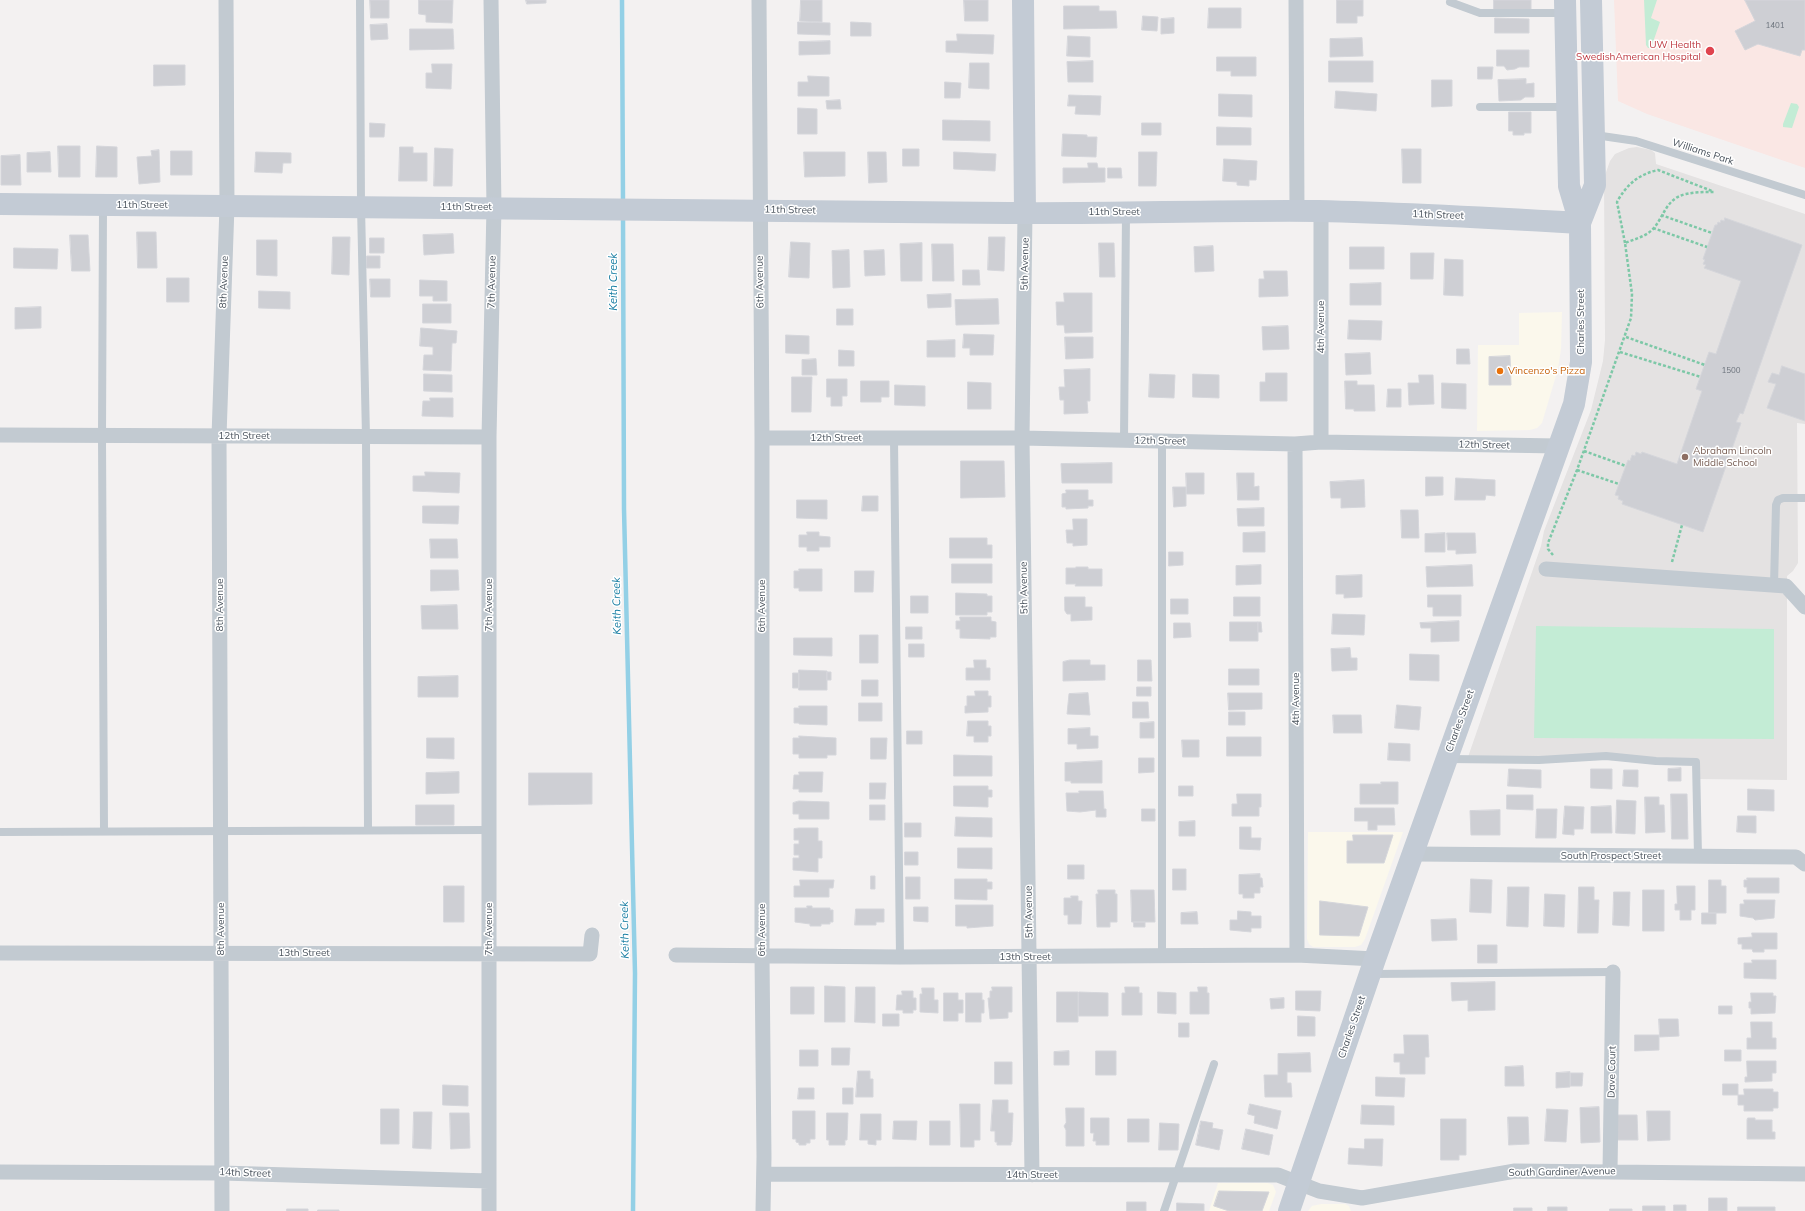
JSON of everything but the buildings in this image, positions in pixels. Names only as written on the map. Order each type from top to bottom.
[{"type":"main road","name":"5th Avenue","points":[[1023,0],[1025,213]]},
{"type":"main road","name":"Charles Street","points":[[1580,223],[1595,185],[1591,0]]},
{"type":"main road","name":"Charles Street","points":[[1289,1211],[1372,967],[1414,854],[1574,404],[1581,362],[1580,223],[1569,186],[1565,6]]},
{"type":"main road","name":"11th Street","points":[[0,204],[494,207],[608,210],[1025,213],[1321,211],[1479,217],[1580,223]]},
{"type":"street","name":"8th Avenue","points":[[222,1211],[220,436],[227,206],[226,0]]},
{"type":"street","name":"7th Avenue","points":[[489,1211],[489,438],[494,207],[491,0]]},
{"type":"street","name":"6th Avenue","points":[[759,0],[762,438],[763,1211]]},
{"type":"street","points":[[1296,0],[1297,211]]},
{"type":"street","name":"4th Avenue","points":[[1321,211],[1321,442]]},
{"type":"street","name":"5th Avenue","points":[[1025,213],[1022,438],[1032,1175]]},
{"type":"street","name":"12th Street","points":[[0,435],[489,438]]},
{"type":"street","name":"12th Street","points":[[762,438],[1022,438],[1295,444],[1321,442],[1558,446]]},
{"type":"street","name":"4th Avenue","points":[[1295,444],[1297,955]]},
{"type":"street","points":[[1546,569],[1786,586],[1805,607]]},
{"type":"street","name":"South Prospect Street","points":[[1414,854],[1796,857],[1805,864]]},
{"type":"street","name":"13th Street","points":[[0,953],[489,952],[590,954],[592,935]]},
{"type":"street","name":"13th Street","points":[[676,955],[900,957],[1297,955],[1372,967]]},
{"type":"street","name":"Dave Court","points":[[1610,1171],[1613,972]]},
{"type":"street","name":"South Gardiner Avenue","points":[[1299,1184],[1362,1204],[1515,1171],[1805,1174]]},
{"type":"street","name":"14th Street","points":[[0,1172],[222,1173],[489,1181]]},
{"type":"street","name":"14th Street","points":[[764,1174],[1278,1174],[1299,1184]]},
{"type":"lane","points":[[360,0],[361,206],[366,437],[368,830]]},
{"type":"lane","points":[[1450,2],[1480,13],[1565,6]]},
{"type":"lane","points":[[1480,107],[1567,106]]},
{"type":"lane","name":"Williams Park","points":[[1594,134],[1636,141],[1805,195]]},
{"type":"lane","points":[[103,205],[102,436],[104,831]]},
{"type":"lane","points":[[1124,440],[1126,212]]},
{"type":"lane","points":[[894,439],[900,957]]},
{"type":"lane","points":[[1162,441],[1162,956]]},
{"type":"lane","points":[[1774,585],[1776,505],[1778,500],[1783,498],[1805,498]]},
{"type":"lane","points":[[1447,759],[1539,760],[1606,756],[1656,761],[1696,762],[1698,856]]},
{"type":"lane","points":[[0,832],[489,830]]},
{"type":"lane","points":[[1372,967],[1613,972]]},
{"type":"lane","points":[[1164,1211],[1214,1064]]},
{"type":"path","points":[[1558,556],[1552,554],[1548,549],[1548,544],[1626,337],[1631,318],[1632,294],[1625,243],[1617,202],[1623,191],[1639,177],[1658,170],[1714,192],[1685,194],[1672,201],[1653,228],[1642,237],[1625,243]]},
{"type":"path","points":[[1661,215],[1712,233]]},
{"type":"path","points":[[1653,228],[1707,248]]},
{"type":"path","points":[[1626,337],[1705,365]]},
{"type":"path","points":[[1620,352],[1701,377]]},
{"type":"path","points":[[1584,451],[1626,466]]},
{"type":"path","points":[[1577,470],[1619,484]]},
{"type":"path","points":[[1672,562],[1682,525]]},
{"type":"path","points":[[1664,562],[1680,563]]},
{"type":"shaded area","name":"UW Health SwedishAmerican Hospital","points":[[1614,0],[1805,0],[1805,168],[1647,114],[1618,101]]},
{"type":"shaded area","name":"Abraham Lincoln Middle School","points":[[1637,147],[1651,150],[1655,153],[1656,164],[1805,214],[1805,424],[1797,423],[1798,563],[1793,571],[1787,576],[1787,780],[1697,779],[1696,762],[1468,757],[1541,546],[1544,531],[1591,410],[1603,361],[1605,340],[1604,178],[1610,161],[1615,154],[1629,148]]},
{"type":"shaded area","points":[[1562,312],[1561,349],[1558,369],[1542,423],[1537,428],[1530,430],[1477,431],[1478,345],[1519,345],[1519,313]]},
{"type":"shaded area","points":[[1308,832],[1403,832],[1365,939],[1361,945],[1355,947],[1313,947],[1309,944],[1307,939]]},
{"type":"shaded area","points":[[1218,1183],[1268,1183],[1273,1185],[1276,1192],[1269,1211],[1209,1211]]},
{"type":"shaded area","points":[[1321,1204],[1345,1204],[1349,1206],[1351,1211],[1308,1211],[1312,1206]]},
{"type":"green space","points":[[1644,0],[1657,0],[1651,18],[1660,22],[1651,48],[1648,48],[1646,45]]},
{"type":"green space","points":[[1791,103],[1797,104],[1799,107],[1792,128],[1783,127],[1783,124]]},
{"type":"green space","points":[[1536,626],[1774,629],[1774,739],[1534,738]]},
{"type":"waterway","name":"Keith Creek","points":[[622,0],[623,203]]},
{"type":"waterway","name":"Keith Creek","points":[[623,215],[624,509],[635,973],[633,1211]]},
{"type":"place","name":"UW Health SwedishAmerican Hospital","points":[[1710,51]]},
{"type":"place","name":"Vincenzo's Pizza","points":[[1500,371]]},
{"type":"place","name":"Abraham Lincoln Middle School","points":[[1685,457]]}]
